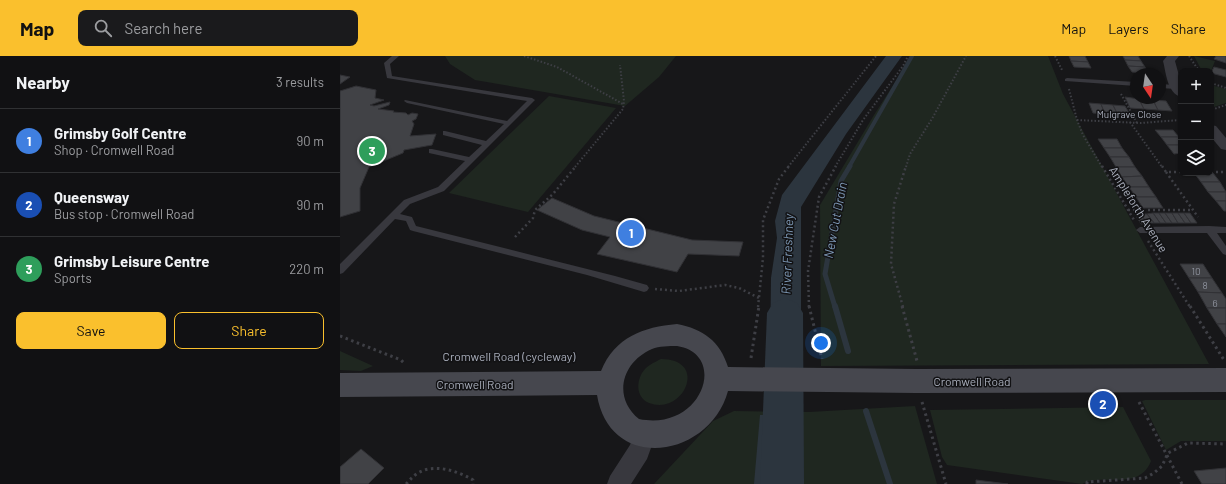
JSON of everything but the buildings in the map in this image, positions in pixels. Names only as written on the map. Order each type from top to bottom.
[{"type":"street","points":[[1173,56],[1169,61],[1178,87]]},
{"type":"street","points":[[1214,129],[1226,146]]},
{"type":"street","points":[[677,335],[693,339],[706,348],[715,362],[718,378],[714,396],[703,413],[687,426],[666,434],[646,434],[628,428],[616,416],[609,400],[610,383],[616,366],[628,352],[643,342],[660,336],[677,335]]},
{"type":"street","name":"Cromwell Road","points":[[718,378],[753,380],[916,381],[1226,380]]},
{"type":"street","name":"Cromwell Road","points":[[341,386],[610,383]]},
{"type":"street","points":[[618,484],[639,451],[646,434]]},
{"type":"lane","points":[[340,270],[407,202],[441,189],[532,100],[389,77],[387,63],[396,56]]},
{"type":"lane","points":[[1067,80],[1130,84]]},
{"type":"lane","points":[[1166,87],[1178,90]]},
{"type":"lane","points":[[407,101],[509,123]]},
{"type":"lane","points":[[445,133],[488,144]]},
{"type":"lane","points":[[432,151],[471,160]]},
{"type":"lane","points":[[393,216],[410,219],[413,228],[456,240],[592,272],[644,288]]},
{"type":"lane","points":[[1140,230],[1226,230]]},
{"type":"lane","points":[[1209,230],[1226,252]]},
{"type":"path","points":[[524,56],[557,67],[624,104]]},
{"type":"path","points":[[753,380],[763,258],[763,220],[779,179],[876,56]]},
{"type":"path","points":[[825,380],[809,310],[808,271],[819,197],[863,120],[903,66],[908,56]]},
{"type":"path","points":[[946,484],[916,381],[919,367],[891,264],[894,204],[910,154],[933,117],[966,56]]},
{"type":"path","name":"Ampleforth Avenue","points":[[1055,56],[1067,80],[1083,135],[1140,230],[1226,362]]},
{"type":"path","points":[[1189,56],[1197,68]]},
{"type":"path","points":[[514,237],[533,218],[535,210],[553,194],[623,109],[624,104],[620,65]]},
{"type":"path","points":[[1115,83],[1136,123]]},
{"type":"path","points":[[1214,84],[1226,88]]},
{"type":"path","points":[[1214,108],[1226,105]]},
{"type":"path","name":"Mulgrave Close","points":[[1078,120],[1136,123],[1178,120]]},
{"type":"path","points":[[1130,122],[1209,230]]},
{"type":"path","points":[[1166,172],[1178,172]]},
{"type":"path","points":[[1214,172],[1226,172]]},
{"type":"path","points":[[1128,210],[1193,210]]},
{"type":"path","points":[[644,288],[679,291],[725,285],[739,288],[759,298]]},
{"type":"path","points":[[340,336],[401,360],[406,365]]},
{"type":"path","points":[[1128,380],[1167,458],[1182,484]]},
{"type":"path","points":[[1087,484],[1087,482],[1105,480],[1140,479],[1154,474],[1161,468],[1167,458],[1168,453],[1188,443],[1226,444]]},
{"type":"path","points":[[406,484],[421,472],[430,469],[466,475],[473,480],[473,484]]},
{"type":"shaded area","points":[[445,56],[676,56],[659,77],[625,106],[475,80],[450,64]]},
{"type":"shaded area","points":[[912,56],[1048,56],[1063,94],[1209,364],[821,366],[820,205],[874,115]]},
{"type":"shaded area","points":[[1194,56],[1215,61],[1212,68],[1200,68]]},
{"type":"shaded area","points":[[1214,86],[1226,89],[1226,103],[1214,107]]},
{"type":"shaded area","points":[[549,96],[616,108],[528,212],[449,193]]},
{"type":"shaded area","points":[[340,351],[373,366],[361,371],[340,370]]},
{"type":"shaded area","points":[[661,359],[676,361],[684,368],[688,376],[686,386],[681,395],[672,402],[662,405],[649,403],[644,400],[641,397],[638,388],[640,378],[645,369]]},
{"type":"shaded area","points":[[1226,400],[1226,441],[1181,441],[1166,450],[1142,401]]},
{"type":"shaded area","points":[[915,406],[937,484],[654,484],[713,421],[734,411],[809,412]]},
{"type":"shaded area","points":[[1123,407],[1151,461],[1142,474],[1136,477],[1122,480],[1093,480],[1082,484],[947,465],[942,457],[930,410]]},
{"type":"water","points":[[886,56],[902,56],[846,134],[801,207],[801,341],[803,357],[770,358],[771,278],[777,238],[775,221],[782,195]]},
{"type":"water","points":[[760,415],[800,416],[796,484],[754,484]]},
{"type":"waterway","name":"New Cut Drain","points":[[849,167],[912,56]]},
{"type":"waterway","name":"New Cut Drain","points":[[835,307],[825,274],[841,181],[850,166]]},
{"type":"waterway","name":"New Cut Drain","points":[[835,306],[848,351]]},
{"type":"waterway","name":"River Freshney","points":[[782,484],[785,313]]},
{"type":"waterway","name":"New Cut Drain","points":[[866,411],[890,484]]},
{"type":"place","name":"Grimsby Leisure Centre","points":[[372,151]]},
{"type":"place","name":"Grimsby Golf Centre","points":[[631,233]]},
{"type":"place","name":"Queensway","points":[[1103,404]]}]
